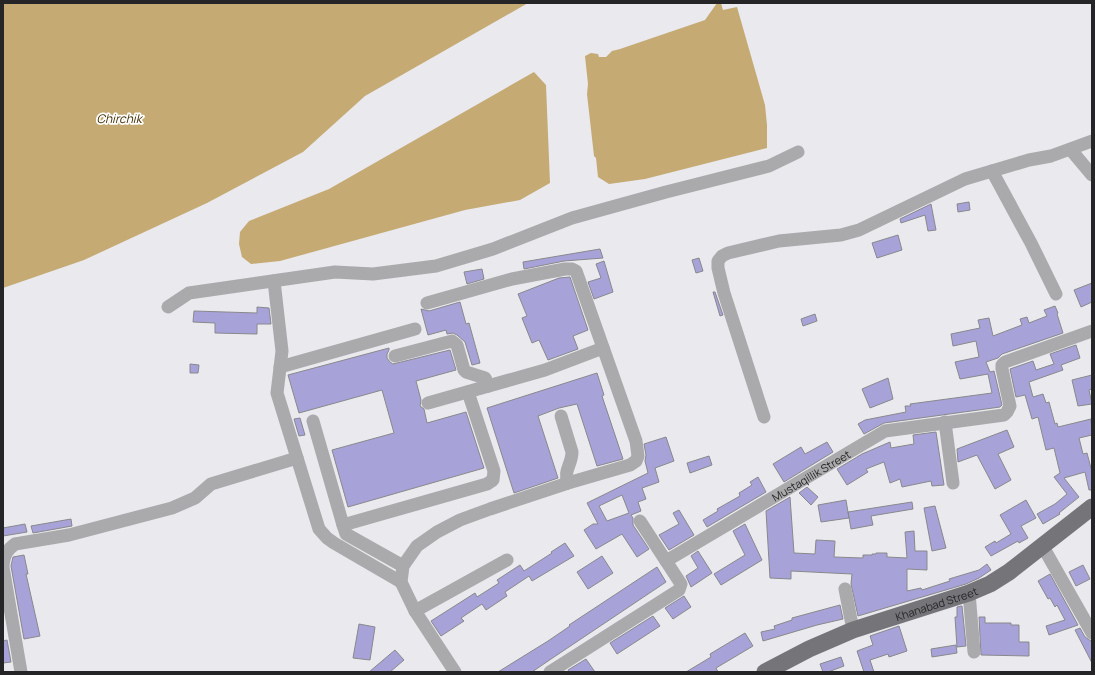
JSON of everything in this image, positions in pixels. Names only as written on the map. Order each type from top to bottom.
[{"type":"main road","name":"Khanabad Street","points":[[765,672],[809,649],[853,630],[969,594],[999,578],[1092,507]]},
{"type":"street","points":[[764,417],[724,293],[718,268],[718,261],[722,256],[728,253],[779,241],[841,235],[859,230],[965,179],[1029,160],[1051,156],[1071,150],[1092,141]]},
{"type":"street","points":[[1071,150],[1092,175]]},
{"type":"street","points":[[168,307],[189,294],[335,272],[373,274],[436,266],[493,249],[572,218],[769,166],[798,152]]},
{"type":"street","points":[[992,172],[1031,243],[1056,294]]},
{"type":"street","points":[[401,582],[403,566],[417,546],[442,529],[460,520],[490,509],[568,483],[630,466],[638,459],[636,441],[576,271],[572,269],[512,279],[427,303]]},
{"type":"street","points":[[274,281],[282,351],[277,393],[319,529],[334,543],[401,582],[415,610],[456,672]]},
{"type":"street","points":[[280,366],[415,329]]},
{"type":"street","name":"Mustaqillik Street","points":[[666,561],[885,431],[1004,415],[1008,412],[1010,406],[1002,369],[1004,362],[1092,331]]},
{"type":"street","points":[[395,356],[452,341],[457,345],[464,370],[485,378],[489,386]]},
{"type":"street","points":[[428,403],[545,370],[603,348]]},
{"type":"street","points":[[343,525],[487,484],[493,480],[494,472],[468,392]]},
{"type":"street","points":[[561,416],[572,452],[572,457],[566,473],[568,483]]},
{"type":"street","points":[[313,420],[346,534],[403,566]]},
{"type":"street","points":[[945,422],[953,483]]},
{"type":"street","points":[[21,672],[3,566],[4,557],[8,549],[15,544],[69,536],[172,508],[195,498],[211,484],[297,458]]},
{"type":"street","points":[[550,672],[680,590],[681,584],[640,521]]},
{"type":"street","points":[[1042,545],[1092,633]]},
{"type":"street","points":[[415,610],[507,560]]},
{"type":"street","points":[[845,589],[853,630]]},
{"type":"street","points":[[969,594],[974,652]]},
{"type":"water","name":"Chirchik","points":[[3,3],[528,3],[365,96],[303,152],[207,203],[84,260],[3,288]]},
{"type":"water","points":[[717,3],[721,3],[723,10],[737,7],[765,105],[767,148],[645,179],[609,184],[598,177],[596,158],[594,156],[587,94],[588,84],[585,56],[591,53],[598,54],[599,57],[606,57],[612,51],[705,20]]},
{"type":"water","points":[[534,72],[546,85],[550,183],[520,200],[465,210],[280,261],[251,264],[242,257],[239,244],[240,232],[249,221],[329,189]]},
{"type":"building","points":[[969,202],[970,210],[958,212],[957,204]]},
{"type":"building","points":[[931,204],[936,230],[928,231],[925,215],[901,223],[900,219]]},
{"type":"building","points":[[898,235],[902,250],[877,258],[872,243]]},
{"type":"building","points":[[600,249],[603,258],[564,261],[524,269],[523,262]]},
{"type":"building","points":[[699,258],[703,271],[696,273],[692,260]]},
{"type":"building","points":[[604,261],[613,292],[594,299],[588,282],[601,278],[596,264]]},
{"type":"building","points":[[482,269],[484,279],[467,284],[464,272]]},
{"type":"building","points":[[570,277],[588,330],[573,336],[578,349],[548,360],[539,340],[532,343],[522,318],[527,316],[518,294],[559,278]]},
{"type":"building","points":[[1092,283],[1092,302],[1081,307],[1074,290]]},
{"type":"building","points":[[713,292],[715,292],[723,315],[720,316]]},
{"type":"building","points":[[460,302],[466,324],[469,323],[480,363],[472,365],[465,342],[457,335],[453,333],[447,334],[446,330],[428,335],[421,309],[429,311]]},
{"type":"building","points":[[1055,306],[1063,333],[1002,354],[998,358],[986,362],[990,372],[994,371],[1002,405],[1000,407],[884,423],[864,434],[858,424],[865,420],[906,412],[905,406],[911,406],[910,404],[992,393],[988,374],[960,379],[955,362],[979,357],[976,341],[953,346],[951,334],[980,328],[978,320],[989,318],[993,336],[1022,325],[1020,319],[1027,317],[1029,323],[1047,316],[1044,310]]},
{"type":"building","points":[[257,307],[269,308],[271,324],[257,324],[257,334],[215,333],[215,323],[193,322],[194,311],[257,313]]},
{"type":"building","points":[[815,314],[817,321],[803,326],[801,319]]},
{"type":"building","points":[[1076,345],[1080,358],[1061,365],[1063,370],[1029,382],[1033,397],[1043,394],[1046,403],[1049,402],[1055,424],[1057,423],[1058,427],[1091,419],[1092,435],[1079,438],[1083,454],[1087,453],[1092,472],[1092,490],[1089,490],[1085,472],[1064,478],[1079,497],[1059,513],[1060,514],[1043,524],[1037,514],[1055,504],[1067,494],[1054,477],[1060,473],[1054,448],[1046,450],[1038,417],[1032,419],[1025,395],[1016,397],[1010,369],[1033,361],[1036,370],[1054,364],[1050,354]]},
{"type":"building","points":[[389,348],[387,358],[393,364],[450,350],[456,370],[416,381],[421,400],[420,406],[424,409],[427,423],[466,412],[484,468],[348,507],[332,450],[394,433],[382,390],[299,413],[288,375]]},
{"type":"building","points":[[190,364],[199,365],[198,373],[190,373]]},
{"type":"building","points":[[597,373],[604,395],[602,396],[623,459],[597,466],[577,404],[559,408],[538,416],[558,478],[514,493],[487,408]]},
{"type":"building","points":[[1092,375],[1092,389],[1089,390],[1092,404],[1078,406],[1072,380]]},
{"type":"building","points":[[888,378],[893,399],[870,408],[862,389]]},
{"type":"building","points":[[300,418],[305,435],[299,436],[294,419]]},
{"type":"building","points":[[1007,430],[1014,447],[998,454],[1011,480],[995,489],[977,455],[958,462],[957,449]]},
{"type":"building","points":[[936,432],[944,485],[932,486],[931,481],[902,487],[900,479],[890,483],[884,462],[866,469],[868,472],[847,485],[837,469],[862,454],[890,442],[891,448],[914,444],[913,435]]},
{"type":"building","points":[[666,437],[674,461],[655,468],[659,482],[642,488],[646,499],[638,502],[641,511],[631,515],[633,518],[633,525],[649,549],[637,557],[622,534],[596,549],[584,530],[593,524],[598,524],[587,503],[648,473],[645,461],[646,455],[644,444]],"holes":[[[622,495],[629,513],[607,521],[599,506]]]},
{"type":"building","points":[[827,442],[833,452],[784,482],[773,464],[801,447],[805,454]]},
{"type":"building","points":[[709,456],[712,465],[690,473],[687,463]]},
{"type":"building","points":[[758,477],[766,492],[707,527],[703,520],[718,511],[717,509],[740,496],[739,493],[752,485],[750,482]]},
{"type":"building","points":[[807,487],[818,497],[811,505],[799,493]]},
{"type":"building","points":[[790,497],[794,553],[815,554],[816,540],[835,541],[834,557],[863,558],[863,555],[887,553],[887,557],[907,558],[905,532],[914,531],[915,551],[927,551],[927,570],[907,569],[907,591],[921,588],[922,590],[950,581],[949,579],[979,570],[987,564],[991,570],[966,584],[858,616],[851,584],[852,574],[791,571],[791,579],[770,578],[766,511]]},
{"type":"building","points":[[846,500],[849,518],[821,522],[818,505]]},
{"type":"building","points":[[1026,500],[1036,518],[1021,526],[1028,538],[1019,543],[1018,541],[991,556],[985,547],[995,541],[996,543],[1011,534],[1000,515]]},
{"type":"building","points":[[912,502],[913,509],[871,516],[873,525],[851,529],[848,512]]},
{"type":"building","points":[[935,506],[946,548],[932,551],[924,508]]},
{"type":"building","points":[[679,510],[694,535],[669,550],[659,535],[679,524],[673,513]]},
{"type":"building","points":[[71,519],[72,526],[33,533],[31,526]]},
{"type":"building","points":[[25,524],[27,532],[3,536],[3,528]]},
{"type":"building","points":[[745,524],[762,560],[721,585],[714,574],[745,555],[733,531]]},
{"type":"building","points":[[565,543],[574,556],[532,581],[529,576],[505,592],[507,596],[486,610],[482,604],[461,618],[464,621],[441,636],[431,621],[475,593],[477,597],[499,583],[497,580],[520,565],[524,571]]},
{"type":"building","points":[[698,551],[712,573],[691,587],[686,576],[698,568],[691,556]]},
{"type":"building","points":[[24,555],[28,574],[26,574],[40,636],[24,639],[11,566],[13,557]]},
{"type":"building","points":[[602,556],[613,573],[588,589],[577,572]]},
{"type":"building","points":[[1083,565],[1090,579],[1076,586],[1069,572]]},
{"type":"building","points":[[657,567],[666,582],[532,672],[498,672],[548,641],[570,626],[569,625]]},
{"type":"building","points":[[1050,574],[1078,625],[1049,635],[1046,626],[1065,620],[1057,605],[1055,607],[1050,598],[1048,599],[1038,581]]},
{"type":"building","points":[[684,596],[691,607],[673,619],[665,608]]},
{"type":"building","points":[[840,605],[843,619],[763,641],[761,632],[775,629],[774,626],[792,620],[792,618]]},
{"type":"building","points":[[962,606],[966,646],[957,647],[955,617],[957,617],[957,607]]},
{"type":"building","points":[[653,616],[660,626],[617,654],[610,643]]},
{"type":"building","points":[[979,617],[985,617],[985,623],[1011,623],[1011,625],[1019,625],[1019,642],[1029,642],[1029,656],[981,655]]},
{"type":"building","points":[[359,624],[375,627],[370,660],[353,658]]},
{"type":"building","points":[[899,626],[907,651],[889,657],[888,654],[870,660],[874,672],[864,672],[857,651],[873,645],[870,636]]},
{"type":"building","points":[[1080,628],[1085,637],[1092,643],[1092,663],[1075,630]]},
{"type":"building","points":[[745,633],[753,646],[716,668],[718,672],[686,672],[711,657],[710,654]]},
{"type":"building","points":[[7,640],[11,662],[3,663],[3,641]]},
{"type":"building","points":[[956,645],[957,653],[932,657],[931,649]]},
{"type":"building","points":[[395,650],[404,660],[390,672],[369,672]]},
{"type":"building","points":[[841,657],[844,666],[828,672],[823,672],[820,664]]},
{"type":"building","points":[[586,659],[595,672],[569,672],[568,670]]}]
